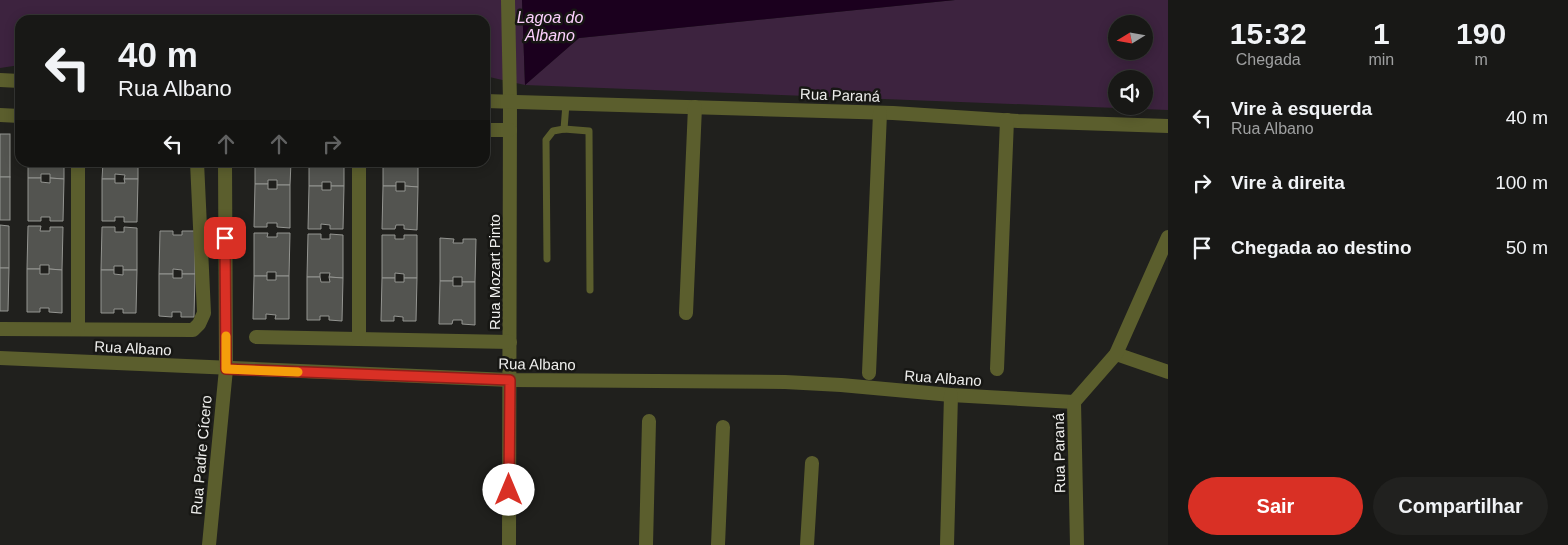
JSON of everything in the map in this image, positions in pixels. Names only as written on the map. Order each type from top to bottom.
[{"type":"street","name":"Rua Mozart Pinto","points":[[508,0],[510,102],[509,545]]},
{"type":"street","points":[[0,80],[15,81]]},
{"type":"street","name":"Rua Paraná","points":[[490,101],[880,113],[1168,126]]},
{"type":"street","points":[[686,313],[695,107]]},
{"type":"street","points":[[869,373],[880,113]]},
{"type":"street","points":[[0,115],[15,116]]},
{"type":"street","points":[[997,369],[1007,120]]},
{"type":"street","points":[[490,130],[510,130]]},
{"type":"street","points":[[78,167],[78,329]]},
{"type":"street","points":[[0,329],[193,330],[199,324],[204,313],[196,167]]},
{"type":"street","name":"Rua Padre Cícero","points":[[209,545],[226,369],[225,167]]},
{"type":"street","points":[[359,167],[359,339]]},
{"type":"street","name":"Rua Paraná","points":[[1078,545],[1074,402],[1116,354],[1168,238]]},
{"type":"street","points":[[256,337],[510,342]]},
{"type":"street","points":[[1116,354],[1168,372]]},
{"type":"street","name":"Rua Albano","points":[[0,358],[510,380],[785,382],[950,395],[1074,402]]},
{"type":"street","points":[[947,545],[950,395]]},
{"type":"street","points":[[646,545],[649,421]]},
{"type":"street","points":[[718,545],[723,427]]},
{"type":"street","points":[[808,545],[812,463]]},
{"type":"lane","points":[[564,129],[566,104]]},
{"type":"lane","points":[[548,259],[546,140],[552,131],[564,129],[590,131],[590,290]]},
{"type":"shaded area","points":[[0,0],[522,0],[525,85],[490,77],[490,15],[15,15],[15,66],[0,68]]},
{"type":"shaded area","points":[[955,0],[1168,0],[1168,110],[1153,109],[1153,70],[1108,70],[1108,108],[525,85],[579,38]]},
{"type":"water","name":"Lagoa do Albano","points":[[522,0],[955,0],[579,38],[525,85]]},
{"type":"building","points":[[0,134],[10,134],[10,177],[0,177]]},
{"type":"building","points":[[28,167],[64,167],[64,179],[50,178],[50,174],[41,174],[41,178],[28,178]]},
{"type":"building","points":[[103,167],[138,167],[138,179],[124,179],[125,175],[115,174],[115,179],[102,179]]},
{"type":"building","points":[[255,167],[291,167],[290,185],[277,185],[277,180],[268,180],[268,184],[255,184]]},
{"type":"building","points":[[309,167],[344,167],[344,186],[331,186],[331,182],[322,182],[322,186],[309,186]]},
{"type":"building","points":[[383,167],[418,167],[418,187],[405,186],[405,182],[396,182],[396,186],[383,186]]},
{"type":"building","points":[[0,177],[10,177],[10,220],[0,220]]},
{"type":"building","points":[[28,178],[41,178],[41,182],[50,183],[50,178],[64,179],[63,221],[50,221],[50,217],[41,217],[41,221],[28,221]]},
{"type":"building","points":[[102,179],[115,179],[115,183],[125,183],[124,179],[138,179],[137,222],[124,222],[124,217],[115,217],[115,221],[102,221]]},
{"type":"building","points":[[255,184],[268,184],[268,189],[277,189],[277,185],[290,185],[290,228],[277,227],[277,223],[267,223],[267,227],[254,227]]},
{"type":"building","points":[[309,186],[322,186],[322,190],[331,190],[331,186],[344,186],[343,229],[330,229],[330,225],[321,224],[321,229],[308,229]]},
{"type":"building","points":[[383,186],[396,186],[396,191],[405,191],[405,186],[418,187],[417,230],[404,229],[404,225],[396,225],[395,229],[382,229]]},
{"type":"building","points":[[0,225],[9,226],[9,268],[0,268]]},
{"type":"building","points":[[28,226],[41,226],[40,231],[50,231],[50,227],[63,227],[62,270],[49,269],[49,265],[40,265],[40,269],[27,269]]},
{"type":"building","points":[[102,227],[115,227],[115,232],[124,232],[124,227],[137,228],[137,270],[123,270],[123,266],[114,266],[114,270],[101,270]]},
{"type":"building","points":[[160,231],[173,231],[173,235],[182,235],[182,231],[195,231],[195,274],[182,274],[182,270],[173,269],[173,274],[159,274]]},
{"type":"building","points":[[254,233],[268,233],[267,237],[277,237],[277,233],[290,233],[289,276],[276,276],[276,272],[267,272],[267,276],[254,276]]},
{"type":"building","points":[[308,234],[321,234],[321,239],[330,239],[330,234],[343,235],[343,278],[329,277],[330,273],[320,273],[320,277],[307,277]]},
{"type":"building","points":[[382,235],[395,235],[395,239],[404,239],[404,235],[417,235],[417,278],[404,278],[404,274],[395,273],[395,278],[382,278]]},
{"type":"building","points":[[440,238],[454,239],[453,243],[463,243],[463,239],[476,239],[475,282],[462,282],[462,277],[453,277],[453,281],[440,281]]},
{"type":"building","points":[[0,268],[9,268],[8,311],[0,311]]},
{"type":"building","points":[[27,269],[40,269],[40,274],[49,274],[49,269],[62,270],[62,313],[49,312],[49,308],[40,308],[40,312],[27,312]]},
{"type":"building","points":[[101,270],[114,270],[114,274],[123,275],[123,270],[137,270],[136,313],[123,313],[123,309],[114,309],[114,313],[101,313]]},
{"type":"building","points":[[159,274],[173,274],[173,278],[182,278],[182,274],[195,274],[194,317],[181,317],[181,312],[172,312],[172,317],[159,316]]},
{"type":"building","points":[[254,276],[267,276],[267,280],[276,280],[276,276],[289,276],[289,319],[275,319],[276,315],[266,314],[266,319],[253,319]]},
{"type":"building","points":[[307,277],[320,277],[321,282],[330,282],[329,277],[343,278],[342,321],[329,320],[329,316],[320,316],[320,320],[307,320]]},
{"type":"building","points":[[382,278],[395,278],[395,282],[404,282],[404,278],[417,278],[416,321],[403,321],[403,317],[394,316],[394,321],[381,321]]},
{"type":"building","points":[[440,281],[453,281],[453,286],[462,286],[462,282],[475,282],[475,325],[462,324],[462,320],[453,320],[452,324],[439,324]]},
{"type":"slow traffic","points":[[226,336],[226,369],[298,372]]},
{"type":"route","points":[[225,238],[226,369],[510,380],[509,490]]}]
